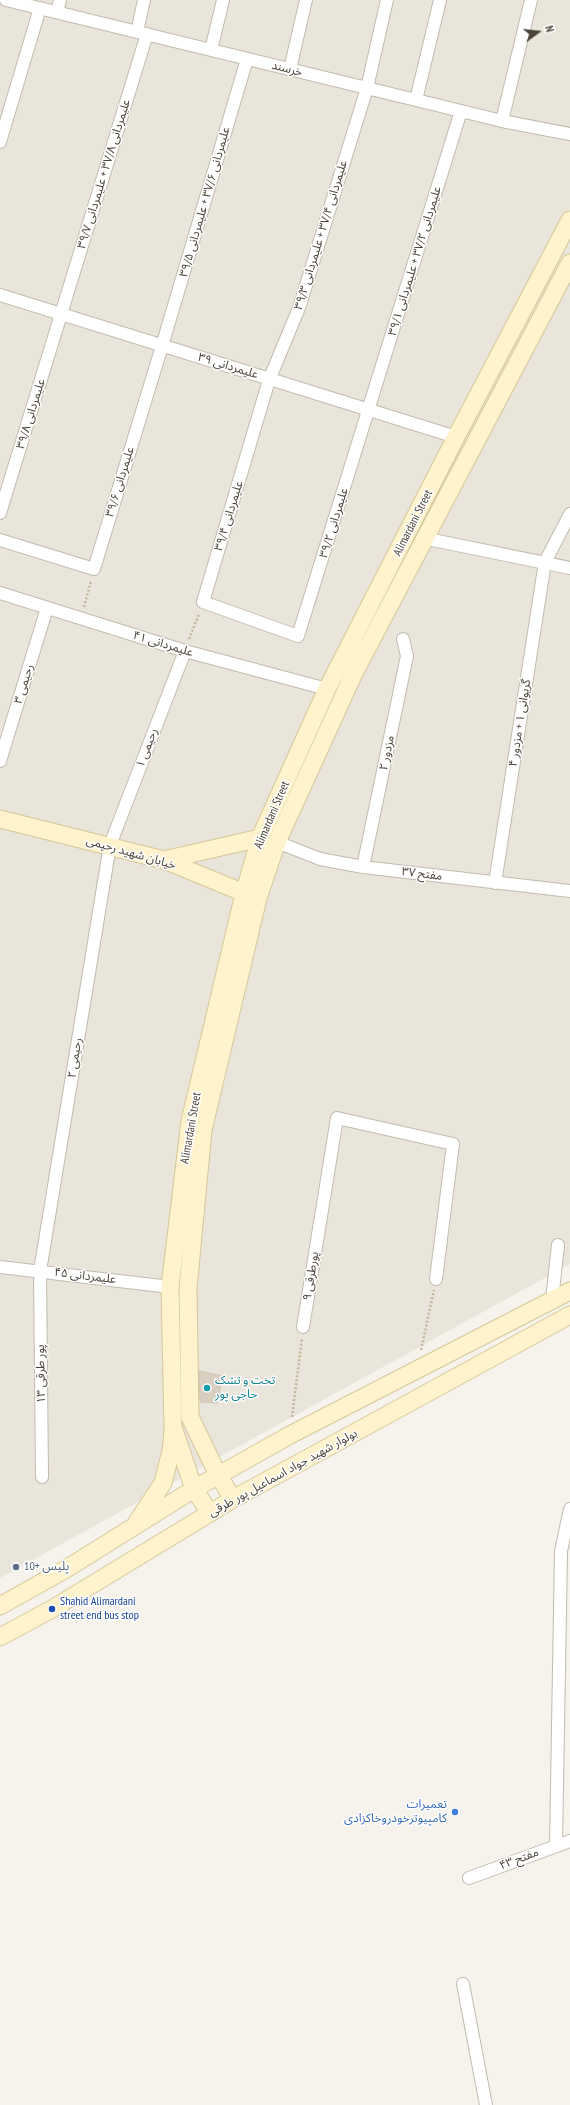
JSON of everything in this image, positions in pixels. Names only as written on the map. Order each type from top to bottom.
[{"type":"street","name":"خرسند","points":[[6,0],[502,121],[570,134]]},
{"type":"street","points":[[57,12],[60,0]]},
{"type":"street","name":"علیمردانی ۳۷/۸ + علیمردانی ۳۹/۷","points":[[62,314],[142,33],[144,0]]},
{"type":"street","points":[[211,50],[223,0]]},
{"type":"street","points":[[290,69],[306,0]]},
{"type":"street","name":"علیمردانی ۳۷/۴ + علیمردانی ۳۹/۳","points":[[269,380],[299,308],[367,88],[388,0]]},
{"type":"street","points":[[416,100],[440,0]]},
{"type":"street","points":[[502,121],[531,0]]},
{"type":"street","points":[[0,142],[40,8]]},
{"type":"street","name":"علیمردانی ۳۷/۶ + علیمردانی ۳۹/۵","points":[[162,346],[247,59]]},
{"type":"street","name":"علیمردانی ۳۷/۲ + علیمردانی ۳۹/۱","points":[[369,411],[461,111]]},
{"type":"street","name":"Alimardani Street","points":[[210,1513],[194,1489],[173,1427],[170,1287],[190,1121],[251,896],[343,698],[416,535],[456,437],[570,221]]},
{"type":"street","name":"Alimardani Street","points":[[233,1500],[218,1475],[190,1417],[188,1288],[203,1130],[251,896],[260,838],[327,689],[416,535],[472,446],[570,262]]},
{"type":"street","name":"علیمردانی ۳۹","points":[[0,295],[456,437]]},
{"type":"street","name":"علیمردانی ۳۹/۸","points":[[0,513],[62,314]]},
{"type":"street","name":"علیمردانی ۳۹/۶","points":[[94,568],[162,346]]},
{"type":"street","name":"علیمردانی ۳۹/۴","points":[[203,602],[269,380]]},
{"type":"street","name":"علیمردانی ۳۹/۲","points":[[203,602],[298,636],[369,411]]},
{"type":"street","points":[[456,437],[472,446]]},
{"type":"street","name":"گریوانی ۱ + مزدور ۴","points":[[495,883],[545,562],[570,514]]},
{"type":"street","points":[[416,535],[570,568]]},
{"type":"street","points":[[0,540],[94,568]]},
{"type":"street","name":"علیمردانی ۴۱","points":[[0,593],[185,651],[327,689]]},
{"type":"street","name":"رحیمی ۳","points":[[0,761],[47,608]]},
{"type":"street","name":"مزدور ۲","points":[[363,867],[407,656],[403,639]]},
{"type":"street","name":"رحیمی ۱","points":[[110,846],[185,651]]},
{"type":"street","points":[[327,689],[343,698]]},
{"type":"street","name":"خیابان شهید رحیمی","points":[[0,819],[164,860],[251,896]]},
{"type":"street","points":[[164,860],[260,838],[277,842]]},
{"type":"street","name":"مفتح ۳۷","points":[[277,842],[320,859],[363,867],[570,891]]},
{"type":"street","name":"رحیمی ۲","points":[[40,1271],[110,846]]},
{"type":"street","name":"پورطرقی ۹","points":[[303,1327],[337,1118],[453,1144],[436,1279]]},
{"type":"street","points":[[552,1300],[558,1245]]},
{"type":"street","name":"علیمردانی ۴۵","points":[[0,1267],[170,1287]]},
{"type":"street","name":"پور طرقی ۱۳","points":[[40,1271],[42,1477]]},
{"type":"street","points":[[170,1287],[188,1288]]},
{"type":"street","points":[[0,1606],[134,1527],[194,1489],[290,1435],[570,1291]]},
{"type":"street","name":"بولوار شهید جواد اسماعیل پور طرقی","points":[[0,1637],[52,1609],[233,1500],[570,1315]]},
{"type":"street","points":[[134,1527],[163,1483],[171,1451],[173,1427]]},
{"type":"street","points":[[556,1844],[565,1552],[570,1509]]},
{"type":"street","name":"مفتح ۴۳","points":[[469,1878],[556,1844],[570,1841]]},
{"type":"street","points":[[463,1984],[486,2105]]},
{"type":"path","points":[[82,619],[94,568]]},
{"type":"path","points":[[185,651],[203,602]]},
{"type":"path","points":[[417,1370],[436,1279]]},
{"type":"path","points":[[290,1435],[303,1327]]},
{"type":"shaded area","points":[[0,0],[570,0],[570,209],[561,225],[570,228],[570,1264],[0,1578]]},
{"type":"building","name":"تخت و تشک حاجی پور","points":[[199,1371],[223,1376],[217,1403],[200,1402]]},
{"type":"place","name":"تخت و تشک حاجی پور","points":[[207,1388]]},
{"type":"place","name":"پلیس +10","points":[[16,1567]]},
{"type":"place","name":"Shahid Alimardani street end bus stop","points":[[52,1609]]},
{"type":"place","name":"تعمیرات کامپیوترخودروخاکزادی","points":[[455,1812]]}]
